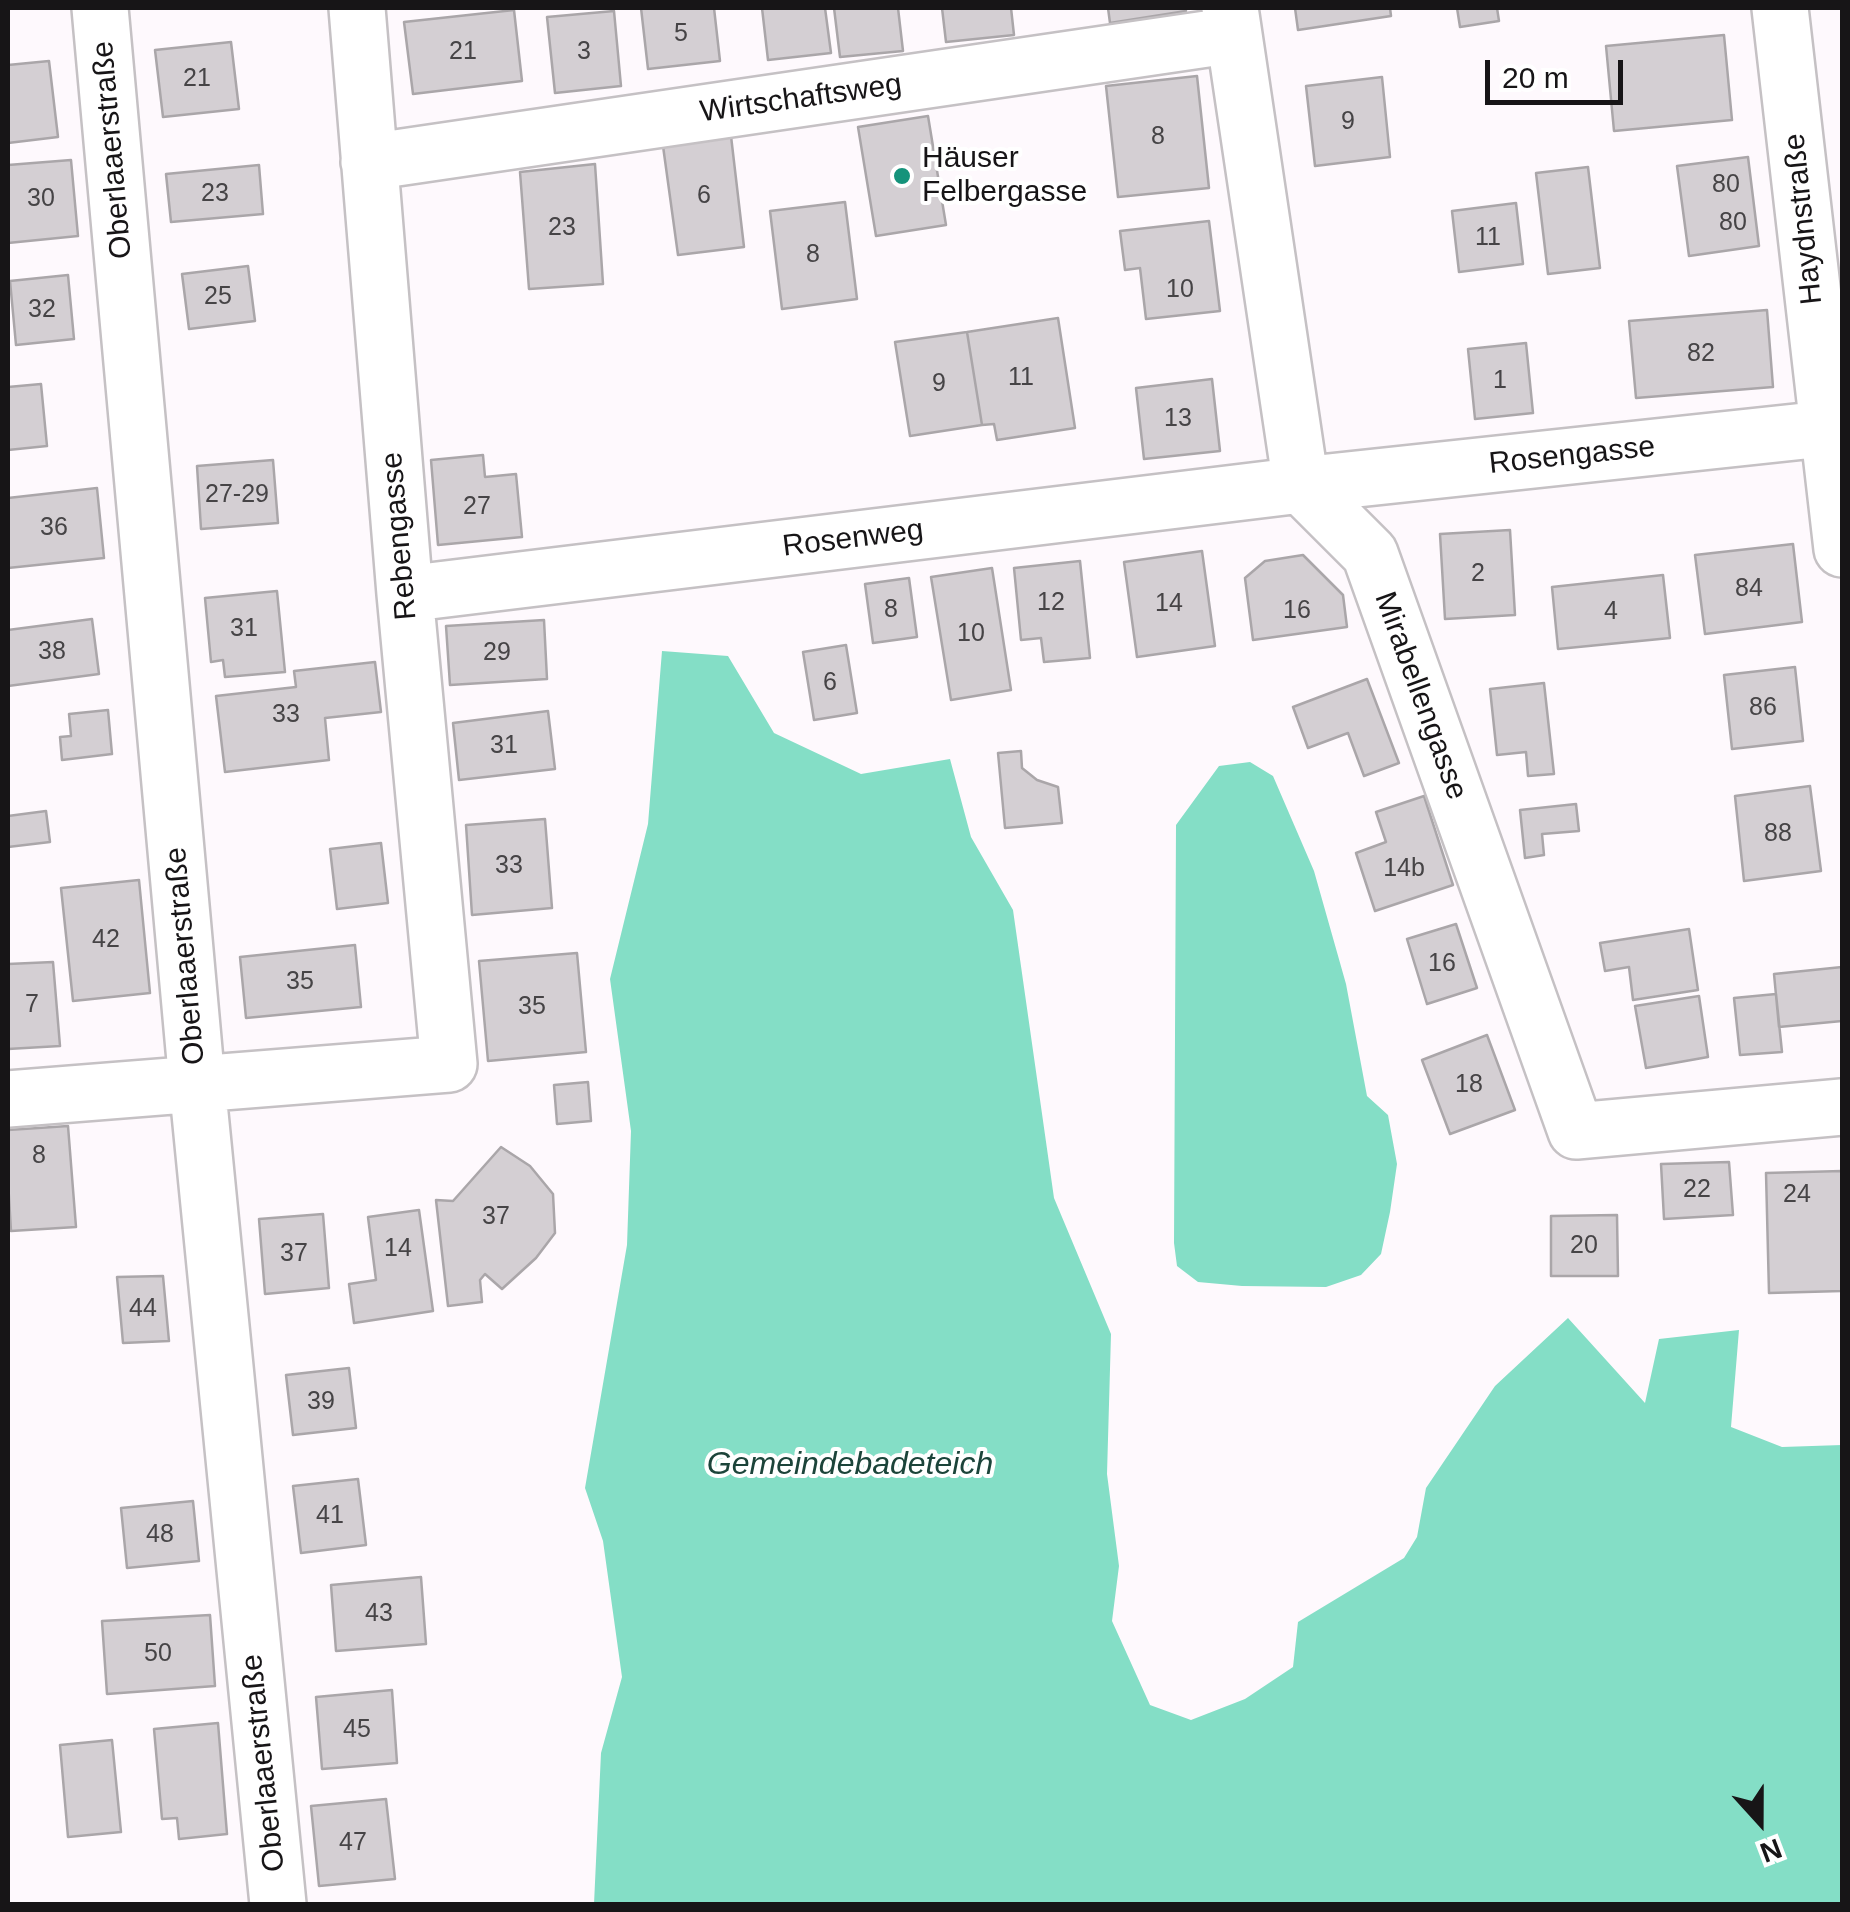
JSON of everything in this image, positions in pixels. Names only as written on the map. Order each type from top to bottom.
[{"type":"street","name":"Oberlaaerstraße","points":[[100,8],[197,1083],[278,1904]]},
{"type":"street","name":"Rebengasse","points":[[197,1083],[449,1064],[405,594],[357,8]]},
{"type":"street","name":"Haydnstraße","points":[[1780,8],[1835,428],[1842,549]]},
{"type":"street","points":[[1232,21],[1301,485]]},
{"type":"street","name":"Wirtschaftsweg","points":[[369,162],[1232,21]]},
{"type":"street","name":"Rosengasse","points":[[1301,485],[1835,428]]},
{"type":"street","name":"Rosenweg","points":[[405,594],[1301,485]]},
{"type":"street","name":"Mirabellengasse","points":[[1301,485],[1370,554],[1576,1132],[1842,1107]]},
{"type":"street","points":[[8,1098],[197,1083]]},
{"type":"water","name":"Gemeindebadeteich","points":[[662,651],[728,656],[774,733],[861,774],[950,759],[971,837],[1013,910],[1054,1198],[1111,1334],[1107,1474],[1119,1566],[1112,1621],[1150,1705],[1191,1720],[1245,1699],[1293,1667],[1298,1622],[1404,1558],[1417,1537],[1426,1488],[1495,1386],[1568,1318],[1645,1403],[1659,1339],[1739,1330],[1731,1427],[1782,1447],[1842,1445],[1842,1904],[594,1904],[601,1753],[622,1677],[603,1541],[585,1488],[627,1245],[631,1131],[610,979],[648,824]]},
{"type":"water","points":[[1250,762],[1273,776],[1314,871],[1346,984],[1367,1096],[1388,1115],[1397,1164],[1381,1254],[1361,1275],[1326,1287],[1198,1282],[1177,1266],[1176,825],[1219,766]]},
{"type":"building","points":[[641,8],[714,8],[720,61],[648,69]]},
{"type":"building","points":[[762,8],[825,8],[831,53],[768,60]]},
{"type":"building","points":[[834,8],[898,8],[903,51],[840,57]]},
{"type":"building","points":[[942,8],[1011,8],[1014,35],[946,42]]},
{"type":"building","points":[[1108,8],[1185,8],[1186,11],[1110,23]]},
{"type":"building","points":[[1295,8],[1390,8],[1391,16],[1298,30]]},
{"type":"building","points":[[1457,8],[1497,8],[1499,21],[1460,27]]},
{"type":"building","points":[[514,10],[522,81],[413,94],[404,22]]},
{"type":"building","points":[[614,11],[621,86],[555,93],[547,17]]},
{"type":"building","points":[[1724,35],[1732,120],[1614,131],[1606,46]]},
{"type":"building","points":[[231,42],[239,109],[163,117],[155,50]]},
{"type":"building","points":[[49,61],[58,137],[8,143],[8,65]]},
{"type":"building","points":[[1197,76],[1209,188],[1118,197],[1106,86]]},
{"type":"building","points":[[1382,77],[1390,157],[1315,166],[1306,86]]},
{"type":"building","name":"Häuser Felbergasse","points":[[928,116],[946,225],[876,236],[858,127]]},
{"type":"building","points":[[731,136],[744,247],[678,255],[663,146]]},
{"type":"building","points":[[1748,157],[1759,246],[1689,256],[1677,166]]},
{"type":"building","points":[[71,160],[78,236],[8,243],[8,165]]},
{"type":"building","points":[[595,164],[603,284],[529,289],[520,172]]},
{"type":"building","points":[[259,165],[263,214],[171,222],[166,174]]},
{"type":"building","points":[[1588,167],[1600,268],[1548,274],[1536,173]]},
{"type":"building","points":[[845,202],[857,299],[782,309],[770,211]]},
{"type":"building","points":[[1516,203],[1523,264],[1459,272],[1452,211]]},
{"type":"building","points":[[1209,221],[1220,311],[1146,319],[1140,268],[1125,270],[1120,231]]},
{"type":"building","points":[[248,266],[255,321],[189,329],[182,274]]},
{"type":"building","points":[[68,275],[74,339],[16,345],[10,281]]},
{"type":"building","points":[[1767,310],[1773,387],[1636,398],[1629,321]]},
{"type":"building","points":[[1058,318],[1075,428],[997,440],[994,424],[982,425],[967,332]]},
{"type":"building","points":[[967,332],[982,425],[910,436],[895,342]]},
{"type":"building","points":[[1526,343],[1533,413],[1475,419],[1468,349]]},
{"type":"building","points":[[1212,379],[1220,451],[1144,459],[1136,388]]},
{"type":"building","points":[[41,384],[47,446],[8,450],[8,387]]},
{"type":"building","points":[[483,455],[485,477],[516,474],[522,537],[438,545],[431,460]]},
{"type":"building","points":[[273,460],[278,523],[201,529],[197,466]]},
{"type":"building","points":[[97,488],[104,558],[8,568],[8,498]]},
{"type":"building","points":[[1510,530],[1515,615],[1445,619],[1440,534]]},
{"type":"building","points":[[1793,544],[1802,622],[1705,634],[1695,555]]},
{"type":"building","points":[[1202,551],[1215,646],[1137,657],[1124,562]]},
{"type":"building","points":[[1303,555],[1343,595],[1347,627],[1253,640],[1245,578],[1265,561]]},
{"type":"building","points":[[1080,561],[1090,658],[1044,662],[1041,638],[1021,640],[1014,568]]},
{"type":"building","points":[[992,568],[1011,690],[951,700],[931,577]]},
{"type":"building","points":[[1663,575],[1670,638],[1558,649],[1552,587]]},
{"type":"building","points":[[909,578],[917,637],[873,643],[865,584]]},
{"type":"building","points":[[277,591],[285,672],[225,677],[223,660],[211,662],[205,598]]},
{"type":"building","points":[[92,619],[99,674],[8,686],[8,630]]},
{"type":"building","points":[[544,620],[547,679],[450,685],[446,626]]},
{"type":"building","points":[[846,645],[857,713],[814,720],[803,652]]},
{"type":"building","points":[[375,662],[381,712],[325,718],[329,760],[225,772],[216,696],[296,687],[294,671]]},
{"type":"building","points":[[1795,667],[1803,741],[1732,749],[1724,675]]},
{"type":"building","points":[[1367,679],[1399,763],[1364,776],[1348,733],[1308,748],[1293,707]]},
{"type":"building","points":[[1544,683],[1554,774],[1528,776],[1526,752],[1497,755],[1490,689]]},
{"type":"building","points":[[108,710],[112,754],[62,760],[60,737],[71,736],[69,714]]},
{"type":"building","points":[[548,711],[555,769],[459,780],[453,723]]},
{"type":"building","points":[[1021,751],[1022,768],[1037,780],[1058,787],[1062,823],[1005,828],[998,753]]},
{"type":"building","points":[[1810,786],[1821,871],[1744,881],[1735,796]]},
{"type":"building","points":[[1424,796],[1453,885],[1375,911],[1356,853],[1386,842],[1376,812]]},
{"type":"building","points":[[1576,804],[1579,831],[1542,834],[1544,855],[1525,858],[1520,810]]},
{"type":"building","points":[[46,811],[50,842],[8,847],[8,816]]},
{"type":"building","points":[[545,819],[552,908],[472,915],[466,825]]},
{"type":"building","points":[[381,843],[388,903],[337,909],[330,849]]},
{"type":"building","points":[[139,880],[150,993],[73,1001],[61,888]]},
{"type":"building","points":[[1456,924],[1477,988],[1427,1004],[1407,939]]},
{"type":"building","points":[[1689,929],[1698,990],[1633,1000],[1629,967],[1605,971],[1600,943]]},
{"type":"building","points":[[355,945],[361,1007],[246,1018],[240,957]]},
{"type":"building","points":[[577,953],[586,1052],[488,1061],[479,961]]},
{"type":"building","points":[[53,962],[60,1046],[8,1049],[8,964]]},
{"type":"building","points":[[1842,967],[1842,1021],[1779,1027],[1774,974]]},
{"type":"building","points":[[1776,994],[1782,1052],[1740,1055],[1734,998]]},
{"type":"building","points":[[1699,996],[1708,1057],[1646,1068],[1635,1006]]},
{"type":"building","points":[[1487,1035],[1515,1110],[1450,1134],[1422,1060]]},
{"type":"building","points":[[588,1082],[591,1121],[557,1124],[554,1085]]},
{"type":"building","points":[[68,1126],[76,1227],[11,1231],[8,1130]]},
{"type":"building","points":[[501,1147],[530,1166],[553,1194],[555,1233],[536,1258],[502,1289],[485,1274],[480,1280],[482,1302],[448,1306],[436,1200],[453,1201]]},
{"type":"building","points":[[1729,1162],[1733,1215],[1664,1219],[1661,1164]]},
{"type":"building","points":[[1842,1171],[1842,1291],[1769,1293],[1766,1173]]},
{"type":"building","points":[[419,1210],[433,1311],[354,1323],[349,1284],[376,1280],[368,1217]]},
{"type":"building","points":[[323,1214],[329,1288],[265,1294],[259,1219]]},
{"type":"building","points":[[1617,1215],[1618,1276],[1551,1276],[1551,1216]]},
{"type":"building","points":[[163,1276],[169,1341],[123,1343],[117,1277]]},
{"type":"building","points":[[349,1368],[356,1428],[293,1435],[286,1375]]},
{"type":"building","points":[[358,1479],[366,1545],[301,1553],[293,1486]]},
{"type":"building","points":[[193,1501],[199,1561],[127,1568],[121,1508]]},
{"type":"building","points":[[421,1577],[426,1644],[336,1651],[331,1585]]},
{"type":"building","points":[[210,1615],[215,1686],[107,1694],[102,1621]]},
{"type":"building","points":[[392,1690],[397,1763],[322,1769],[316,1697]]},
{"type":"building","points":[[218,1723],[227,1834],[179,1839],[177,1818],[162,1819],[154,1729]]},
{"type":"building","points":[[112,1740],[121,1832],[68,1837],[60,1745]]},
{"type":"building","points":[[386,1799],[395,1879],[319,1886],[311,1806]]},
{"type":"place","name":"Häuser Felbergasse","points":[[902,176]]}]
